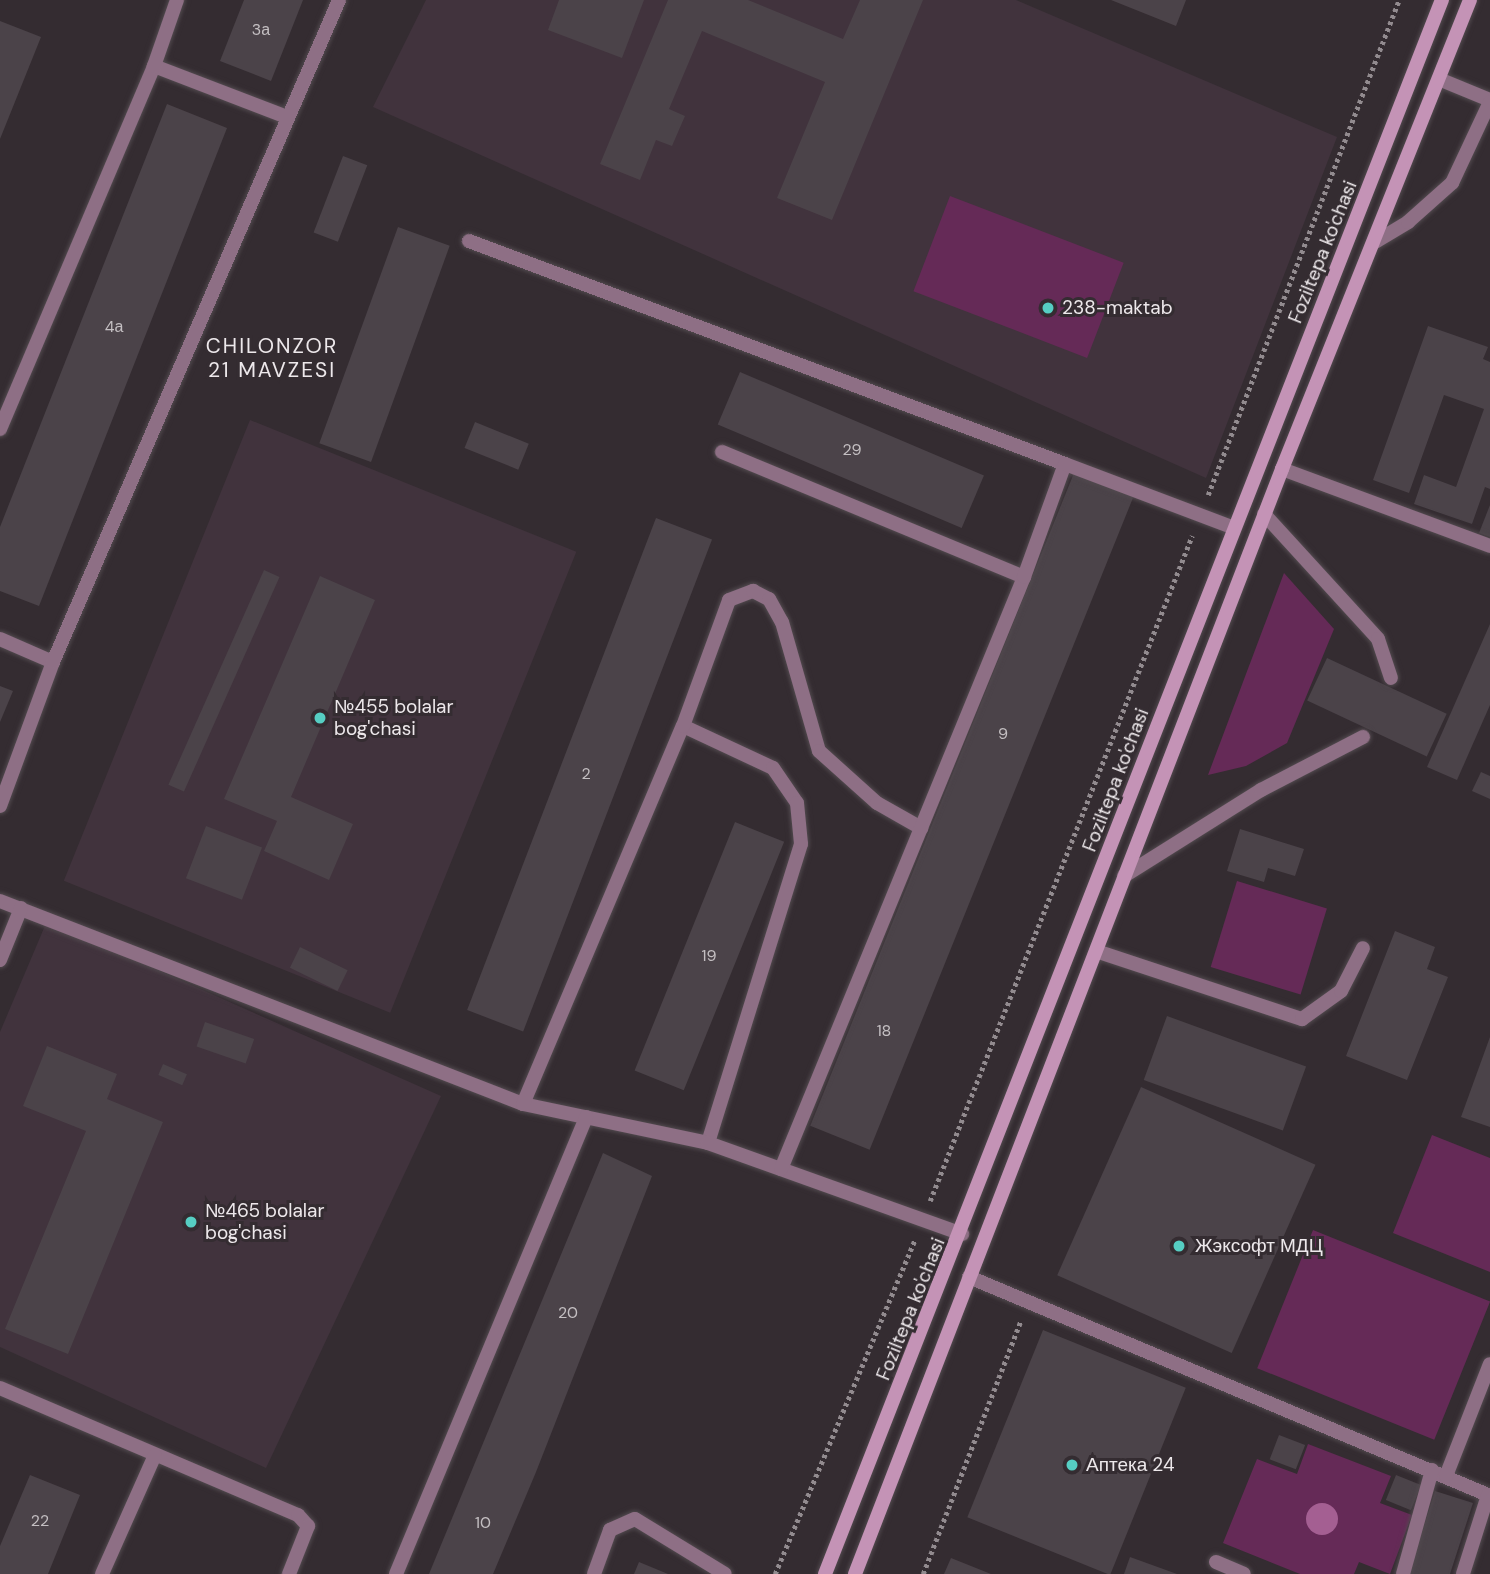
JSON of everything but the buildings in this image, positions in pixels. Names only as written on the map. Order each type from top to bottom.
[{"type":"main road","name":"Foziltepa ko'chasi","points":[[825,1574],[962,1234],[1234,528],[1442,0]]},
{"type":"main road","points":[[855,1574],[1264,514],[1441,80],[1470,0]]},
{"type":"lane","points":[[0,429],[154,66],[177,0]]},
{"type":"lane","points":[[0,806],[53,662],[339,0]]},
{"type":"lane","points":[[154,66],[287,117]]},
{"type":"lane","points":[[1375,242],[1408,222],[1452,183],[1485,126],[1490,101],[1441,80]]},
{"type":"lane","points":[[468,241],[1234,528]]},
{"type":"lane","points":[[722,452],[1024,577]]},
{"type":"lane","points":[[781,1169],[1024,577],[1065,464]]},
{"type":"lane","points":[[1282,469],[1490,546]]},
{"type":"lane","points":[[1264,514],[1378,639],[1391,678]]},
{"type":"lane","points":[[523,1104],[683,726],[729,600],[753,591],[769,599],[782,622],[819,751],[877,803],[921,828]]},
{"type":"lane","points":[[0,639],[53,662]]},
{"type":"lane","points":[[683,726],[773,768],[797,803],[801,844],[708,1143]]},
{"type":"lane","points":[[1124,876],[1261,790],[1363,737]]},
{"type":"lane","points":[[0,901],[523,1104],[708,1143],[962,1234]]},
{"type":"lane","points":[[0,960],[21,908]]},
{"type":"lane","points":[[1096,951],[1302,1019],[1341,991],[1363,948]]},
{"type":"lane","points":[[396,1574],[586,1117]]},
{"type":"lane","points":[[969,1278],[1488,1495],[1463,1574]]},
{"type":"lane","points":[[1446,1476],[1490,1364]]},
{"type":"lane","points":[[0,1388],[298,1515],[308,1526],[289,1574]]},
{"type":"lane","points":[[102,1574],[155,1455]]},
{"type":"lane","points":[[1403,1574],[1432,1470]]},
{"type":"lane","points":[[594,1574],[610,1530],[635,1519],[725,1574]]},
{"type":"lane","points":[[1216,1562],[1244,1574]]},
{"type":"path","points":[[775,1574],[922,1220],[1201,515],[1399,0]]},
{"type":"path","points":[[923,1574],[1028,1303]]},
{"type":"shaded area","name":"238-maktab","points":[[426,0],[1016,0],[1337,137],[1206,478],[373,107]]},
{"type":"shaded area","points":[[950,196],[1124,263],[1087,358],[913,291]]},
{"type":"shaded area","name":"№455 bolalar bog'chasi","points":[[250,420],[576,552],[390,1013],[64,881]]},
{"type":"shaded area","points":[[1284,573],[1334,629],[1287,743],[1246,766],[1208,775]]},
{"type":"shaded area","points":[[1237,881],[1327,908],[1301,995],[1211,967]]},
{"type":"shaded area","name":"№465 bolalar bog'chasi","points":[[47,921],[441,1096],[266,1468],[0,1347],[0,1032]]},
{"type":"shaded area","points":[[1432,1135],[1490,1158],[1490,1272],[1393,1233]]},
{"type":"shaded area","points":[[1313,1230],[1490,1302],[1434,1440],[1257,1368]]},
{"type":"shaded area","points":[[1308,1444],[1391,1476],[1380,1503],[1412,1515],[1390,1574],[1359,1562],[1354,1574],[1300,1574],[1223,1543],[1257,1459],[1297,1474]]},
{"type":"shaded area","points":[[1322,1503],[1333,1508],[1338,1519],[1333,1530],[1322,1535],[1311,1530],[1306,1519],[1311,1508]]},
{"type":"place","name":"238-maktab","points":[[1048,308]]},
{"type":"place","name":"№455 bolalar bog'chasi","points":[[320,718]]},
{"type":"place","name":"№465 bolalar bog'chasi","points":[[191,1222]]},
{"type":"place","name":"Жэксофт МДЦ","points":[[1179,1246]]},
{"type":"place","name":"Аптека 24","points":[[1072,1465]]},
{"type":"district","name":"CHILONZOR 21 MAVZESI","points":[[272,358]]}]
